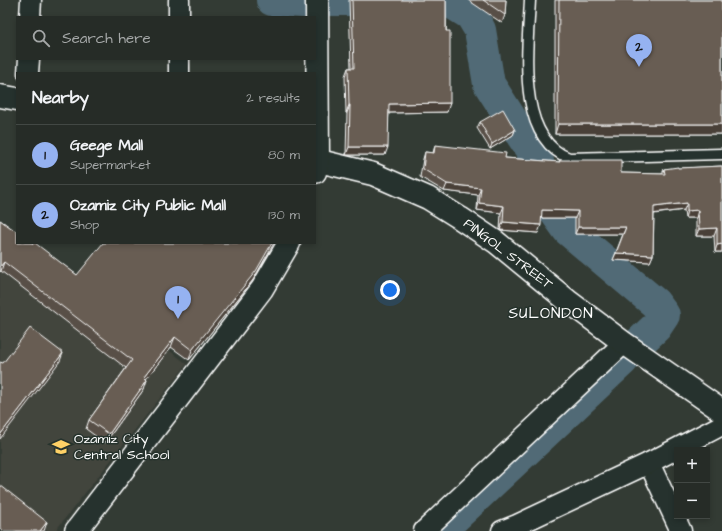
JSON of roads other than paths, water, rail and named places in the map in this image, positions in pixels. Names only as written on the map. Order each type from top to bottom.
[{"type":"street","points":[[30,16],[31,0]]},
{"type":"street","points":[[179,0],[179,16]]},
{"type":"street","points":[[316,164],[317,0]]},
{"type":"street","points":[[28,72],[29,60]]},
{"type":"street","points":[[179,60],[179,72]]},
{"type":"street","points":[[0,96],[16,99]]},
{"type":"street","name":"PINGOL STREET","points":[[316,164],[372,174],[428,198],[496,242],[568,301],[624,343],[722,411]]},
{"type":"street","points":[[81,529],[262,289],[288,244]]},
{"type":"street","points":[[424,531],[624,343]]},
{"type":"street","points":[[513,529],[649,463],[722,425]]},
{"type":"street","points":[[649,463],[681,531]]},
{"type":"lane","points":[[530,0],[528,90],[534,120],[543,138],[555,151],[560,155],[569,158],[722,154]]},
{"type":"waterway","points":[[272,0],[303,2]]},
{"type":"waterway","points":[[328,0],[399,0]]},
{"type":"waterway","points":[[447,0],[471,15],[480,30],[489,84],[538,161],[545,198],[568,230],[655,303],[664,315],[656,327],[639,343]]},
{"type":"waterway","points":[[440,531],[623,360]]},
{"type":"place","name":"Ozamiz City Public Mall","points":[[639,67]]},
{"type":"place","name":"Geege Mall","points":[[178,319]]},
{"type":"place","name":"Ozamiz City Central School","points":[[61,447]]},
{"type":"district","name":"SULONDON","points":[[551,313]]}]
